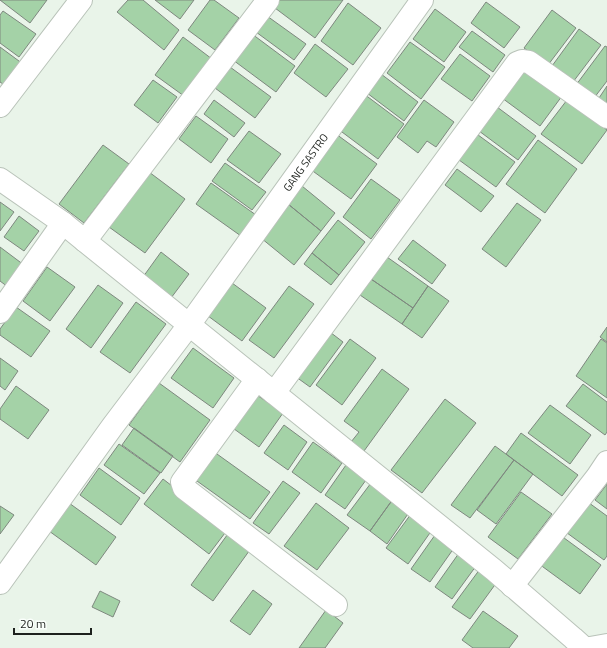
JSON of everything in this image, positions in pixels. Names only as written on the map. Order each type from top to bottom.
[{"type":"street","points":[[0,106],[81,0]]},
{"type":"street","points":[[85,241],[268,0]]},
{"type":"street","name":"GANG SASTRO","points":[[0,583],[112,427],[189,325],[422,0]]},
{"type":"street","points":[[274,393],[517,63],[522,61],[528,62],[607,117]]},
{"type":"street","points":[[0,179],[85,241],[257,379],[494,570],[584,648]]},
{"type":"street","points":[[0,312],[63,224]]},
{"type":"street","points":[[257,379],[182,482],[184,488],[336,605]]},
{"type":"street","points":[[512,586],[607,462]]},
{"type":"street","points":[[590,648],[607,645]]},
{"type":"building","points":[[0,0],[47,0],[30,23]]},
{"type":"building","points":[[128,0],[143,0],[179,30],[164,50],[117,12]]},
{"type":"building","points":[[155,0],[194,0],[180,19]]},
{"type":"building","points":[[210,0],[214,0],[239,18],[215,50],[188,30]]},
{"type":"building","points":[[274,0],[343,0],[315,38],[271,5]]},
{"type":"building","points":[[486,2],[520,27],[504,48],[471,23]]},
{"type":"building","points":[[348,3],[381,28],[353,65],[321,41]]},
{"type":"building","points":[[435,9],[466,32],[444,62],[413,39]]},
{"type":"building","points":[[552,10],[576,28],[548,65],[524,48]]},
{"type":"building","points":[[3,11],[36,34],[19,57],[0,43],[0,15]]},
{"type":"building","points":[[267,16],[306,44],[294,60],[256,32]]},
{"type":"building","points":[[579,29],[601,45],[573,82],[552,66]]},
{"type":"building","points":[[472,31],[505,55],[493,72],[459,47]]},
{"type":"building","points":[[252,34],[295,66],[276,92],[233,60]]},
{"type":"building","points":[[183,37],[212,59],[184,96],[155,75]]},
{"type":"building","points":[[410,42],[445,67],[421,99],[387,73]]},
{"type":"building","points":[[315,44],[348,69],[326,97],[294,73]]},
{"type":"building","points":[[605,46],[607,47],[607,81],[594,98],[576,85]]},
{"type":"building","points":[[0,47],[23,64],[6,86],[0,82]]},
{"type":"building","points":[[460,54],[490,76],[472,101],[441,79]]},
{"type":"building","points":[[230,67],[271,97],[255,118],[215,88]]},
{"type":"building","points":[[524,67],[562,96],[540,126],[502,98]]},
{"type":"building","points":[[381,74],[418,102],[404,121],[367,93]]},
{"type":"building","points":[[153,80],[177,97],[158,123],[134,105]]},
{"type":"building","points":[[607,86],[607,104],[599,98]]},
{"type":"building","points":[[364,94],[404,124],[378,159],[338,129]]},
{"type":"building","points":[[214,100],[245,123],[234,137],[204,114]]},
{"type":"building","points":[[424,100],[454,122],[436,147],[427,141],[418,153],[397,137]]},
{"type":"building","points":[[567,100],[607,130],[582,164],[541,134]]},
{"type":"building","points":[[493,104],[536,136],[518,160],[475,128]]},
{"type":"building","points":[[196,116],[228,139],[211,163],[179,139]]},
{"type":"building","points":[[249,131],[281,154],[259,183],[227,160]]},
{"type":"building","points":[[474,132],[515,162],[496,187],[455,157]]},
{"type":"building","points":[[336,134],[377,164],[351,199],[310,169]]},
{"type":"building","points":[[538,140],[577,169],[545,213],[506,184]]},
{"type":"building","points":[[103,145],[129,164],[84,223],[59,204]]},
{"type":"building","points":[[225,163],[266,192],[252,210],[212,181]]},
{"type":"building","points":[[457,169],[494,196],[481,212],[445,185]]},
{"type":"building","points":[[149,172],[185,199],[145,253],[109,227]]},
{"type":"building","points":[[371,179],[400,200],[371,239],[343,217]]},
{"type":"building","points":[[211,183],[256,215],[241,236],[196,204]]},
{"type":"building","points":[[302,186],[335,213],[321,231],[288,204]]},
{"type":"building","points":[[0,202],[14,212],[0,231]]},
{"type":"building","points":[[517,203],[541,220],[506,267],[482,249]]},
{"type":"building","points":[[288,204],[321,231],[294,265],[261,238]]},
{"type":"building","points":[[19,216],[39,231],[24,251],[4,237]]},
{"type":"building","points":[[338,220],[365,242],[339,275],[312,253]]},
{"type":"building","points":[[413,240],[446,265],[432,284],[398,259]]},
{"type":"building","points":[[0,247],[24,265],[8,287],[0,281]]},
{"type":"building","points":[[161,252],[189,274],[171,298],[143,277]]},
{"type":"building","points":[[312,253],[339,275],[331,285],[304,264]]},
{"type":"building","points":[[387,257],[428,286],[413,308],[371,279]]},
{"type":"building","points":[[47,267],[75,287],[50,321],[23,301]]},
{"type":"building","points":[[371,279],[413,308],[402,324],[360,295]]},
{"type":"building","points":[[228,280],[266,308],[242,341],[204,313]]},
{"type":"building","points":[[98,285],[123,303],[91,348],[66,329]]},
{"type":"building","points":[[289,286],[314,304],[274,358],[249,340]]},
{"type":"building","points":[[428,286],[449,301],[422,338],[402,324]]},
{"type":"building","points":[[136,302],[166,324],[130,373],[100,352]]},
{"type":"building","points":[[16,307],[50,331],[31,357],[0,335],[0,329]]},
{"type":"building","points":[[607,327],[607,342],[600,337]]},
{"type":"building","points":[[326,329],[343,342],[310,387],[292,374]]},
{"type":"building","points":[[350,339],[376,358],[342,405],[316,385]]},
{"type":"building","points":[[601,339],[607,343],[607,398],[576,376]]},
{"type":"building","points":[[193,348],[234,378],[213,408],[171,378]]},
{"type":"building","points":[[0,358],[18,371],[5,390],[0,386]]},
{"type":"building","points":[[382,369],[409,389],[364,451],[351,442],[359,432],[344,421]]},
{"type":"building","points":[[159,383],[210,420],[180,462],[129,425]]},
{"type":"building","points":[[583,384],[607,402],[607,432],[605,435],[566,406]]},
{"type":"building","points":[[16,386],[49,410],[28,439],[0,419],[0,409]]},
{"type":"building","points":[[254,393],[283,413],[259,447],[230,426]]},
{"type":"building","points":[[445,399],[476,423],[422,493],[391,470]]},
{"type":"building","points":[[550,405],[591,435],[570,464],[528,433]]},
{"type":"building","points":[[284,425],[307,442],[288,470],[264,453]]},
{"type":"building","points":[[134,428],[173,456],[161,473],[122,445]]},
{"type":"building","points":[[521,433],[578,475],[562,496],[506,454]]},
{"type":"building","points":[[313,442],[342,463],[321,493],[292,472]]},
{"type":"building","points":[[119,444],[160,473],[144,494],[104,465]]},
{"type":"building","points":[[495,446],[514,460],[470,518],[451,505]]},
{"type":"building","points":[[210,449],[270,492],[250,519],[190,476]]},
{"type":"building","points":[[514,460],[533,474],[496,524],[477,510]]},
{"type":"building","points":[[346,465],[366,480],[345,509],[325,495]]},
{"type":"building","points":[[99,468],[140,498],[121,525],[80,495]]},
{"type":"building","points":[[163,479],[228,529],[209,554],[144,504]]},
{"type":"building","points":[[283,481],[300,493],[269,534],[253,523]]},
{"type":"building","points":[[371,483],[393,499],[370,531],[347,515]]},
{"type":"building","points":[[607,484],[607,509],[595,500]]},
{"type":"building","points":[[521,492],[552,514],[518,559],[488,537]]},
{"type":"building","points":[[393,499],[410,511],[387,544],[370,531]]},
{"type":"building","points":[[585,500],[607,516],[607,556],[604,560],[563,530]]},
{"type":"building","points":[[69,503],[116,537],[96,565],[49,531]]},
{"type":"building","points":[[316,503],[349,528],[317,570],[284,546]]},
{"type":"building","points":[[0,506],[14,515],[0,534]]},
{"type":"building","points":[[411,514],[432,530],[408,564],[386,548]]},
{"type":"building","points":[[230,531],[252,547],[213,601],[191,585]]},
{"type":"building","points":[[435,535],[454,548],[430,582],[411,569]]},
{"type":"building","points":[[560,535],[601,565],[580,594],[539,564]]},
{"type":"building","points":[[459,553],[476,566],[452,599],[435,587]]},
{"type":"building","points":[[480,569],[497,582],[470,619],[452,607]]},
{"type":"building","points":[[253,590],[272,604],[250,635],[230,621]]},
{"type":"building","points":[[100,591],[120,601],[113,617],[92,607]]},
{"type":"building","points":[[326,610],[343,623],[325,648],[299,648]]},
{"type":"building","points":[[483,611],[518,636],[509,648],[473,648],[462,640]]}]
